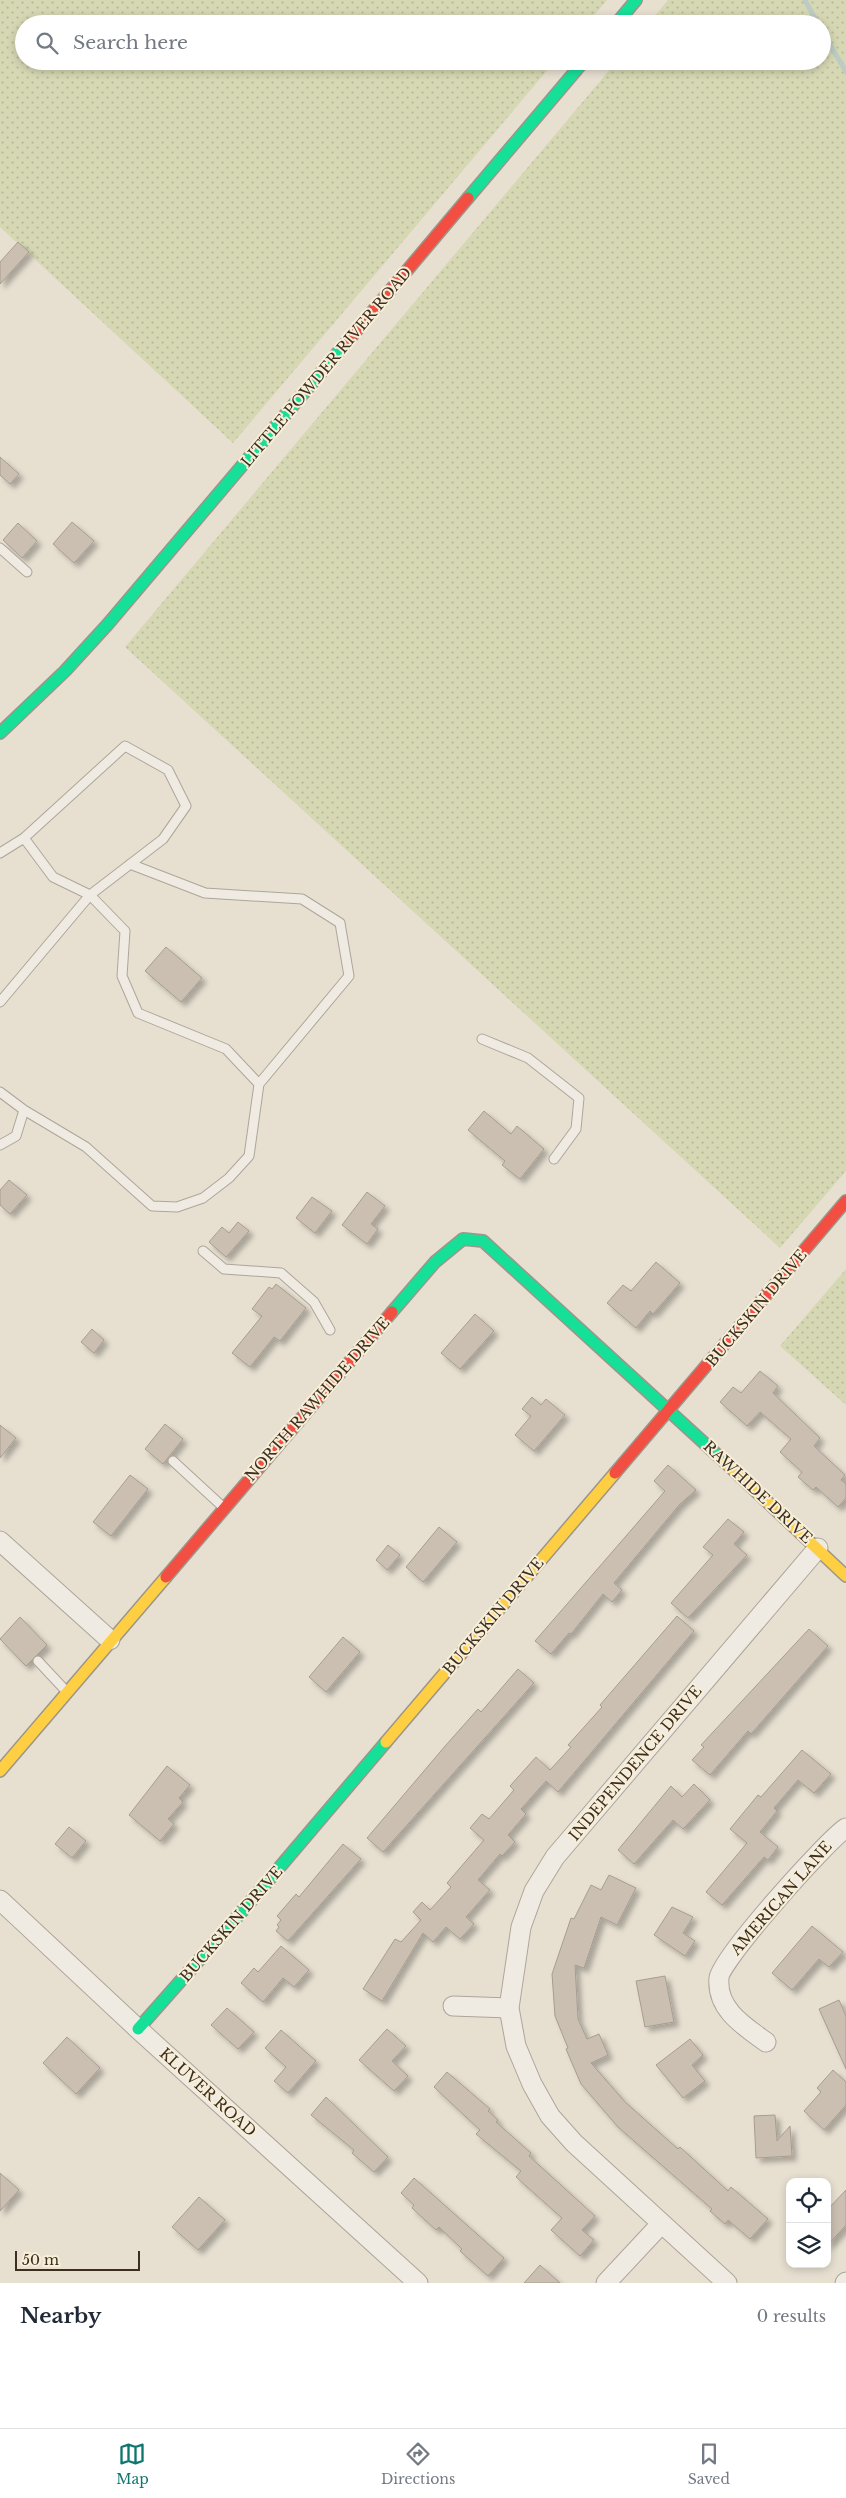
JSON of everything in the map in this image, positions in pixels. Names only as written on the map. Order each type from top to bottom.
[{"type":"street","points":[[624,15],[636,0]]},
{"type":"street","name":"LITTLE POWDER RIVER ROAD","points":[[0,733],[65,671],[178,543],[576,70]]},
{"type":"street","name":"BUCKSKIN DRIVE","points":[[138,2029],[245,1908],[846,1201]]},
{"type":"street","name":"NORTH RAWHIDE DRIVE","points":[[0,1770],[435,1262],[463,1239],[483,1242],[498,1254],[669,1409]]},
{"type":"street","name":"RAWHIDE DRIVE","points":[[669,1409],[846,1576]]},
{"type":"street","points":[[0,1541],[110,1640]]},
{"type":"street","name":"INDEPENDENCE DRIVE","points":[[727,2283],[574,2143],[550,2116],[532,2084],[516,2046],[509,2008],[521,1927],[534,1891],[555,1857],[818,1548]]},
{"type":"street","name":"AMERICAN LANE","points":[[766,2042],[734,2019],[722,2000],[718,1976],[733,1952],[827,1844],[846,1828]]},
{"type":"street","name":"KLUVER ROAD","points":[[0,1900],[138,2029],[418,2283]]},
{"type":"street","points":[[453,2006],[509,2008]]},
{"type":"street","points":[[606,2283],[661,2224]]},
{"type":"lane","points":[[0,548],[27,572]]},
{"type":"lane","points":[[0,853],[24,838],[125,746],[168,770],[186,806],[163,839],[90,894],[0,1002]]},
{"type":"lane","points":[[24,838],[53,877],[90,894],[125,931],[122,976],[138,1014],[226,1049],[260,1084]]},
{"type":"lane","points":[[0,1092],[24,1110],[86,1147],[152,1206],[176,1207],[203,1198],[229,1178],[249,1156],[260,1084],[349,976],[340,923],[302,899],[205,893],[130,864]]},
{"type":"lane","points":[[482,1039],[528,1058],[578,1098],[576,1129],[554,1159]]},
{"type":"lane","points":[[0,1145],[16,1136],[24,1110]]},
{"type":"lane","points":[[203,1251],[224,1269],[280,1273],[314,1302],[330,1330]]},
{"type":"lane","points":[[173,1460],[224,1508]]},
{"type":"lane","points":[[38,1661],[66,1691]]},
{"type":"green space","points":[[0,0],[607,0],[594,15],[15,15],[15,70],[547,70],[233,443],[0,227]]},
{"type":"green space","points":[[668,0],[846,0],[846,1171],[780,1248],[125,647],[609,70],[831,70],[831,15],[656,15]]},
{"type":"green space","points":[[846,1269],[846,1405],[780,1346]]},
{"type":"building","points":[[18,242],[29,252],[0,284],[0,262]]},
{"type":"building","points":[[0,457],[19,474],[10,484],[0,475]]},
{"type":"building","points":[[72,522],[94,541],[74,563],[53,544]]},
{"type":"building","points":[[18,523],[37,541],[22,558],[3,540]]},
{"type":"building","points":[[166,947],[202,978],[181,1002],[145,971]]},
{"type":"building","points":[[484,1111],[511,1134],[517,1126],[544,1149],[520,1179],[502,1165],[505,1161],[468,1130]]},
{"type":"building","points":[[9,1180],[27,1195],[10,1214],[0,1205],[0,1190]]},
{"type":"building","points":[[367,1192],[385,1206],[371,1224],[378,1229],[367,1244],[342,1225]]},
{"type":"building","points":[[312,1197],[332,1211],[315,1233],[296,1218]]},
{"type":"building","points":[[238,1222],[249,1231],[226,1257],[209,1242],[222,1227],[229,1233]]},
{"type":"building","points":[[656,1262],[680,1283],[653,1314],[650,1311],[636,1328],[607,1303],[623,1285],[631,1291]]},
{"type":"building","points":[[276,1284],[306,1308],[280,1341],[274,1337],[250,1367],[232,1353],[262,1316],[252,1309],[269,1287],[272,1289]]},
{"type":"building","points":[[475,1314],[494,1331],[460,1369],[441,1353]]},
{"type":"building","points":[[92,1329],[104,1340],[94,1353],[81,1342]]},
{"type":"building","points":[[760,1371],[778,1386],[773,1393],[820,1438],[814,1446],[845,1475],[841,1480],[846,1484],[846,1498],[838,1507],[816,1487],[813,1490],[798,1477],[802,1472],[780,1452],[791,1439],[760,1412],[747,1426],[720,1402],[733,1387],[741,1393]]},
{"type":"building","points":[[532,1397],[541,1405],[546,1399],[565,1415],[534,1451],[515,1435],[531,1416],[522,1409]]},
{"type":"building","points":[[165,1424],[183,1439],[163,1464],[145,1449]]},
{"type":"building","points":[[0,1425],[16,1438],[0,1458]]},
{"type":"building","points":[[668,1465],[696,1490],[680,1504],[614,1583],[622,1590],[612,1602],[603,1594],[571,1634],[569,1633],[551,1654],[535,1641],[665,1491],[654,1481]]},
{"type":"building","points":[[130,1475],[148,1489],[111,1536],[93,1522]]},
{"type":"building","points":[[728,1519],[744,1532],[734,1544],[747,1555],[688,1618],[671,1603],[713,1555],[703,1547]]},
{"type":"building","points":[[439,1527],[457,1542],[423,1582],[406,1567]]},
{"type":"building","points":[[388,1545],[400,1555],[387,1570],[376,1560]]},
{"type":"building","points":[[677,1616],[694,1631],[558,1792],[546,1781],[521,1809],[526,1814],[508,1835],[515,1842],[502,1856],[500,1854],[478,1880],[490,1890],[466,1917],[474,1924],[460,1939],[446,1927],[433,1942],[423,1933],[382,2001],[363,1989],[395,1939],[401,1942],[421,1920],[413,1912],[422,1902],[430,1910],[451,1887],[447,1883],[484,1840],[470,1828],[482,1814],[489,1819],[514,1790],[510,1786],[536,1757],[550,1770],[571,1747],[568,1745],[602,1707],[600,1705]]},
{"type":"building","points":[[20,1617],[47,1645],[26,1666],[0,1639]]},
{"type":"building","points":[[809,1629],[828,1646],[751,1734],[748,1731],[710,1775],[692,1760],[704,1747],[701,1745]]},
{"type":"building","points":[[343,1637],[360,1652],[326,1692],[309,1677]]},
{"type":"building","points":[[518,1669],[534,1683],[383,1852],[367,1838],[478,1709],[481,1712]]},
{"type":"building","points":[[802,1750],[831,1774],[814,1793],[798,1780],[774,1808],[777,1811],[760,1832],[778,1847],[768,1860],[764,1857],[722,1905],[706,1892],[747,1843],[730,1829],[758,1795],[761,1797]]},
{"type":"building","points":[[167,1766],[190,1785],[179,1798],[183,1802],[168,1819],[174,1824],[160,1841],[129,1815]]},
{"type":"building","points":[[694,1784],[710,1800],[683,1829],[673,1820],[634,1864],[618,1850],[671,1786],[682,1797]]},
{"type":"building","points":[[69,1827],[86,1841],[72,1858],[55,1844]]},
{"type":"building","points":[[343,1844],[361,1859],[288,1941],[276,1931],[279,1927],[277,1925],[281,1920],[277,1916],[296,1894],[299,1897]]},
{"type":"building","points":[[609,1875],[636,1888],[617,1925],[601,1917],[584,1968],[575,1965],[578,2019],[587,2039],[599,2034],[608,2055],[591,2063],[625,2102],[678,2149],[680,2147],[728,2191],[731,2187],[768,2219],[750,2239],[728,2220],[725,2224],[710,2211],[712,2209],[618,2127],[581,2084],[566,2049],[568,2048],[555,2016],[552,1974],[571,1918],[574,1919],[591,1885],[601,1890]]},
{"type":"building","points":[[672,1907],[693,1917],[683,1933],[695,1941],[685,1956],[654,1935]]},
{"type":"building","points":[[812,1926],[843,1952],[829,1967],[819,1959],[792,1990],[772,1973]]},
{"type":"building","points":[[281,1946],[309,1970],[294,1987],[283,1978],[263,2002],[241,1983],[254,1968],[258,1972]]},
{"type":"building","points":[[665,1976],[674,2022],[645,2027],[636,1981]]},
{"type":"building","points":[[839,2000],[846,2016],[846,2069],[819,2009]]},
{"type":"building","points":[[227,2008],[254,2032],[238,2049],[211,2025]]},
{"type":"building","points":[[387,2029],[406,2046],[392,2061],[408,2076],[394,2091],[359,2060]]},
{"type":"building","points":[[281,2030],[316,2061],[288,2093],[274,2081],[286,2067],[265,2048]]},
{"type":"building","points":[[67,2037],[100,2068],[76,2094],[43,2063]]},
{"type":"building","points":[[690,2039],[703,2055],[692,2065],[705,2081],[683,2098],[656,2065]]},
{"type":"building","points":[[833,2070],[846,2082],[846,2105],[824,2130],[804,2111],[821,2092],[817,2088]]},
{"type":"building","points":[[447,2072],[490,2109],[488,2111],[498,2120],[496,2122],[531,2153],[529,2156],[595,2216],[582,2230],[594,2240],[580,2256],[551,2230],[562,2218],[516,2177],[521,2171],[476,2134],[480,2130],[434,2087]]},
{"type":"building","points":[[326,2097],[388,2157],[374,2172],[352,2153],[354,2150],[311,2115]]},
{"type":"building","points":[[775,2115],[777,2141],[790,2126],[792,2156],[756,2158],[754,2116]]},
{"type":"building","points":[[0,2173],[19,2190],[0,2211]]},
{"type":"building","points":[[414,2178],[504,2258],[488,2276],[460,2251],[462,2249],[439,2227],[436,2230],[412,2208],[414,2205],[401,2193]]},
{"type":"building","points":[[846,2190],[846,2225],[831,2242],[831,2223],[831,2206]]},
{"type":"building","points":[[199,2197],[225,2220],[198,2250],[172,2227]]},
{"type":"building","points":[[540,2265],[560,2283],[524,2283]]},
{"type":"waterway","points":[[805,0],[813,15]]},
{"type":"waterway","points":[[831,46],[846,72]]},
{"type":"traffic: fast","points":[[624,15],[636,0]]},
{"type":"traffic: fast","points":[[468,198],[576,70]]},
{"type":"traffic: fast","points":[[0,733],[65,671],[108,624],[346,343]]},
{"type":"traffic: fast","points":[[392,1312],[435,1262],[463,1239],[483,1241],[726,1463]]},
{"type":"traffic: fast","points":[[138,2029],[245,1908],[386,1742]]},
{"type":"traffic: slow","points":[[726,1463],[846,1576]]},
{"type":"traffic: slow","points":[[386,1742],[615,1473]]},
{"type":"traffic: slow","points":[[0,1771],[166,1577]]},
{"type":"traffic: jam","points":[[346,343],[468,198]]},
{"type":"traffic: jam","points":[[615,1473],[846,1201]]},
{"type":"traffic: jam","points":[[166,1577],[392,1312]]}]
